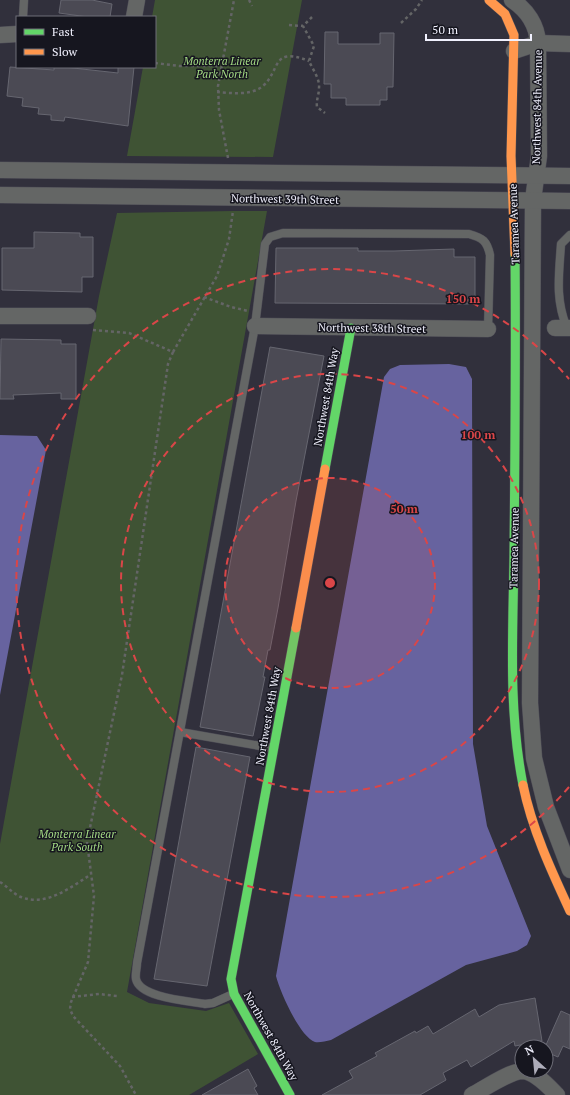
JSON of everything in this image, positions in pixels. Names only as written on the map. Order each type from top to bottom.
[{"type":"street","points":[[134,16],[137,0]]},
{"type":"street","points":[[489,0],[505,14],[514,35],[511,156],[512,175]]},
{"type":"street","name":"Northwest 84th Avenue","points":[[512,0],[524,10],[531,20],[537,34],[539,156],[536,176]]},
{"type":"street","points":[[514,51],[538,43],[570,44]]},
{"type":"street","points":[[0,170],[570,176]]},
{"type":"street","name":"Taramea Avenue","points":[[512,175],[514,200],[516,352],[512,698],[518,758],[528,808],[545,857],[570,911]]},
{"type":"street","name":"Taramea Avenue","points":[[536,176],[533,200],[530,703],[534,758],[544,800],[570,870]]},
{"type":"street","name":"Northwest 39th Street","points":[[0,195],[570,201]]},
{"type":"street","points":[[0,316],[91,323]]},
{"type":"street","name":"Northwest 38th Street","points":[[255,326],[488,329]]},
{"type":"street","name":"Northwest 84th Way","points":[[290,1095],[234,994],[232,979],[351,328]]},
{"type":"street","points":[[472,1095],[514,1074]]},
{"type":"street","points":[[540,1079],[558,1095]]},
{"type":"lane","points":[[23,16],[24,0]]},
{"type":"lane","points":[[234,994],[213,1003],[205,1004],[155,995],[142,988],[136,979],[137,963],[255,326],[265,244],[270,237],[283,233],[469,234],[480,237],[488,244],[490,255],[488,329]]},
{"type":"lane","points":[[564,328],[559,305],[561,244],[570,235]]},
{"type":"lane","points":[[180,732],[274,748]]},
{"type":"path","points":[[228,159],[217,92],[234,0]]},
{"type":"path","points":[[249,0],[252,6]]},
{"type":"path","points":[[401,23],[416,9],[422,0]]},
{"type":"path","points":[[289,26],[303,26],[312,17]]},
{"type":"path","points":[[303,26],[314,46],[309,61],[319,82],[319,93],[316,100],[317,107],[325,113]]},
{"type":"path","points":[[217,92],[238,93],[256,90],[268,79],[275,65],[281,59],[292,57],[309,61]]},
{"type":"path","points":[[156,63],[178,66],[221,66]]},
{"type":"path","points":[[136,1095],[120,1066],[73,1016],[70,1009],[72,998],[88,962],[94,896],[86,842],[122,675],[168,364],[173,352],[217,276],[225,256],[233,209]]},
{"type":"path","points":[[204,297],[243,311]]},
{"type":"path","points":[[91,323],[129,333],[173,352]]},
{"type":"path","points":[[0,882],[20,897],[32,900],[55,896],[90,875]]},
{"type":"path","points":[[72,998],[99,994],[117,996]]},
{"type":"green space","name":"Monterra Linear Park North","points":[[155,0],[302,0],[273,157],[127,156],[143,68],[156,68],[156,16],[152,16]]},
{"type":"green space","name":"Monterra Linear Park South","points":[[267,211],[127,992],[149,1003],[206,1011],[229,1003],[258,1054],[189,1095],[0,1095],[0,844],[99,296],[117,213]]},
{"type":"shaded area","points":[[449,364],[466,367],[472,379],[473,744],[487,826],[531,936],[527,945],[517,951],[466,965],[331,1040],[315,1042],[303,1032],[291,1013],[276,976],[384,377],[390,369],[400,365]]},
{"type":"shaded area","points":[[0,435],[37,436],[46,450],[0,695]]},
{"type":"building","points":[[61,0],[92,0],[112,4],[110,16],[81,16],[59,13]]},
{"type":"building","points":[[325,32],[338,32],[338,44],[380,44],[380,33],[394,33],[393,87],[387,87],[387,100],[380,100],[380,105],[346,105],[346,98],[331,98],[331,84],[324,84]]},
{"type":"building","points":[[10,67],[54,70],[54,68],[73,68],[118,73],[118,68],[134,68],[128,126],[65,117],[64,121],[51,120],[51,115],[38,114],[39,108],[22,106],[23,98],[7,96]]},
{"type":"building","points":[[34,232],[80,233],[80,237],[93,237],[93,277],[82,277],[82,292],[2,290],[2,248],[34,248]]},
{"type":"building","points":[[276,248],[358,248],[358,251],[454,249],[454,257],[475,257],[475,304],[275,303]]},
{"type":"building","points":[[1,339],[61,340],[61,344],[76,344],[76,399],[61,399],[61,393],[13,395],[14,399],[0,399]]},
{"type":"building","points":[[270,347],[324,356],[253,736],[200,727]]},
{"type":"building","points":[[196,747],[250,757],[207,986],[154,979]]},
{"type":"building","points":[[535,998],[542,1039],[514,1039],[514,1041],[471,1067],[467,1060],[443,1073],[446,1080],[420,1095],[322,1095],[353,1078],[349,1071],[377,1056],[375,1053],[415,1031],[416,1033],[428,1026],[433,1034],[475,1009],[479,1017],[499,1005]]},
{"type":"building","points":[[561,1011],[570,1015],[570,1049],[563,1046],[558,1057],[554,1055],[554,1039],[549,1039]]},
{"type":"building","points":[[248,1069],[257,1086],[254,1088],[258,1095],[202,1095]]},
{"type":"traffic: fast","points":[[515,254],[512,671],[515,728],[523,785]]},
{"type":"traffic: fast","points":[[325,469],[351,328]]},
{"type":"traffic: fast","points":[[290,1095],[234,994],[231,979],[296,628]]},
{"type":"traffic: slow","points":[[489,0],[505,14],[514,35],[511,156],[515,254]]},
{"type":"traffic: slow","points":[[296,628],[325,469]]},
{"type":"traffic: slow","points":[[523,785],[531,817],[549,865],[570,911]]}]
